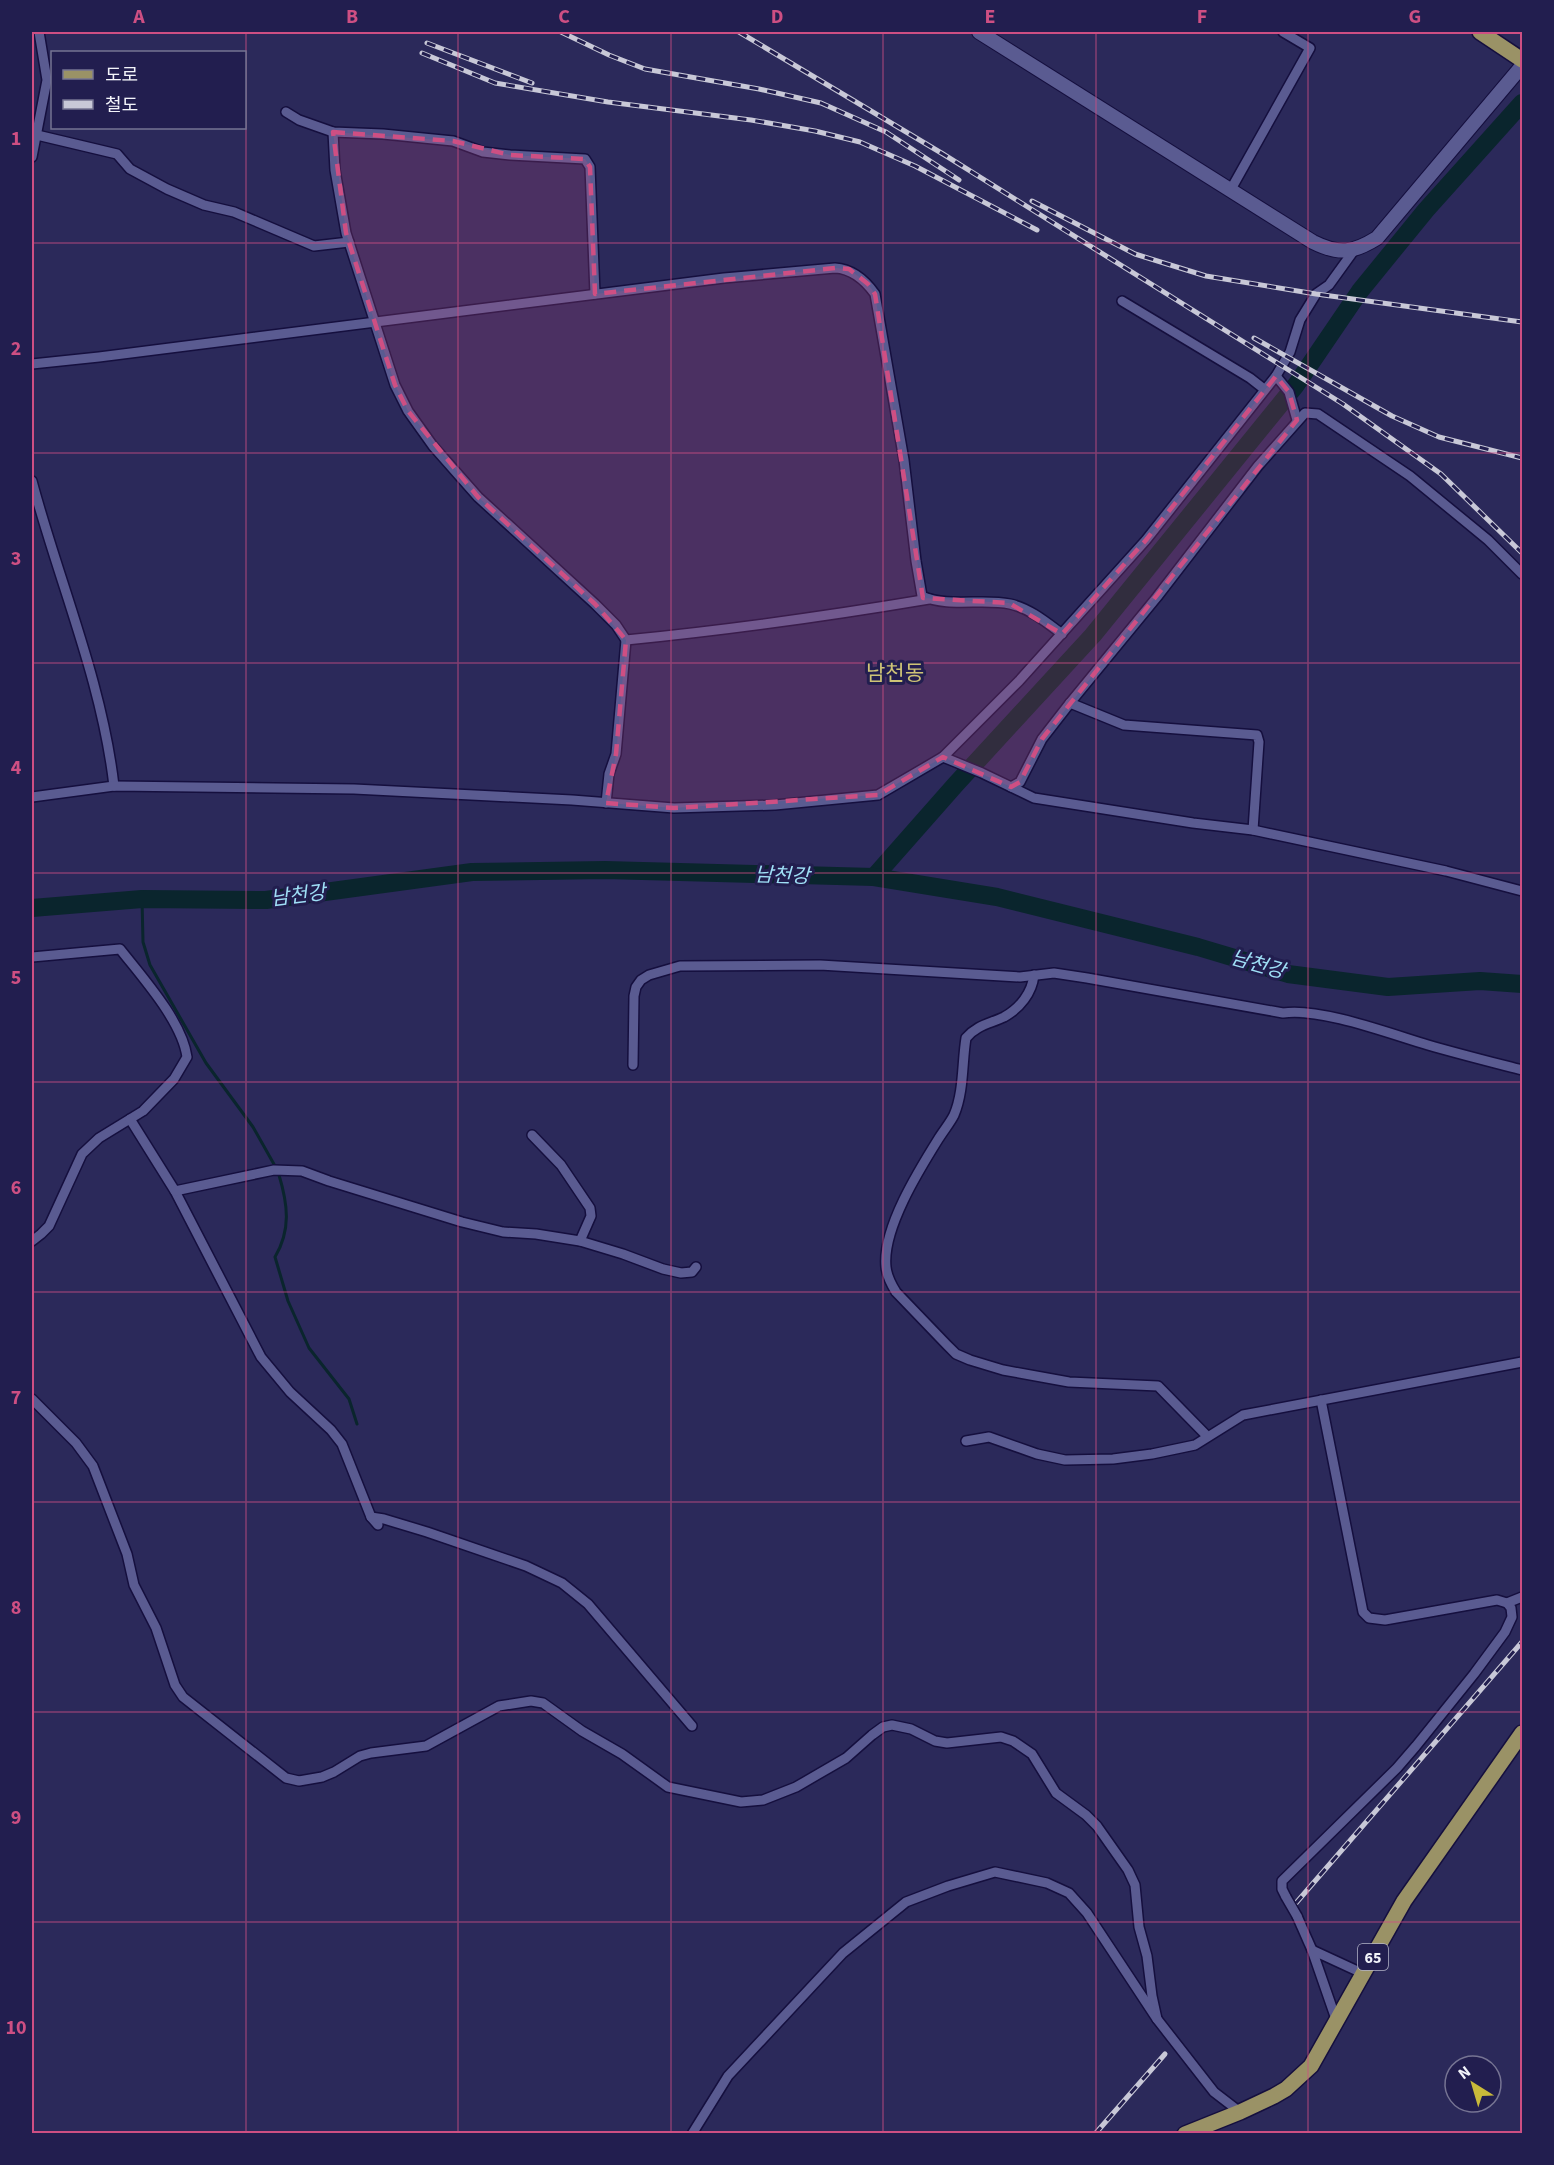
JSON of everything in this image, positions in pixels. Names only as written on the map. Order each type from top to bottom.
[{"type":"main road","points":[[979,32],[1230,191],[1326,248],[1336,251],[1355,249],[1377,238],[1522,66]]},
{"type":"main road","points":[[1480,32],[1522,60]]},
{"type":"main road","name":"65","points":[[1185,2133],[1240,2112],[1286,2089],[1311,2066],[1404,1901],[1522,1733]]},
{"type":"street","points":[[32,157],[47,80],[39,32]]},
{"type":"street","points":[[1230,191],[1310,48],[1283,32]]},
{"type":"street","points":[[285,112],[299,120],[333,132],[453,141],[483,152],[510,155],[585,159],[590,167],[595,294]]},
{"type":"street","points":[[333,132],[340,205],[349,242],[395,385],[408,411],[433,446],[478,497],[596,604],[627,640],[616,754],[609,774],[606,802]]},
{"type":"street","points":[[37,135],[117,154],[130,169],[167,189],[204,206],[234,212],[314,246],[349,242]]},
{"type":"street","points":[[32,797],[114,786],[354,789],[606,802],[674,808],[775,805],[878,795],[943,757],[1019,681],[1146,540],[1276,376],[1290,352],[1300,320],[1316,294],[1329,285],[1355,249]]},
{"type":"street","points":[[32,364],[724,278],[836,268],[849,269],[868,284],[875,294],[904,460],[922,596],[929,599]]},
{"type":"street","points":[[1122,301],[1250,378],[1264,389]]},
{"type":"street","points":[[1276,376],[1289,392],[1297,420]]},
{"type":"street","points":[[1011,787],[1020,782],[1042,739],[1070,703],[1157,597],[1258,466],[1305,413],[1318,414],[1410,476],[1488,540],[1522,574]]},
{"type":"street","points":[[32,481],[41,519],[101,711],[114,786]]},
{"type":"street","points":[[627,640],[753,627],[929,599],[1009,603],[1030,612],[1062,634]]},
{"type":"street","points":[[1070,703],[1124,725],[1257,735],[1259,742],[1253,830]]},
{"type":"street","points":[[943,757],[1034,798],[1193,824],[1253,830],[1427,866],[1522,891]]},
{"type":"street","points":[[32,957],[120,949],[170,1018],[182,1040],[187,1057],[182,1068],[163,1092],[142,1111],[99,1138],[81,1154],[49,1226],[32,1241]]},
{"type":"street","points":[[633,1065],[634,996],[636,987],[649,975],[680,966],[820,965],[1020,977],[1054,974],[1087,978],[1283,1013],[1298,1011],[1359,1024],[1448,1051],[1522,1070]]},
{"type":"street","points":[[1034,975],[1030,990],[1015,1009],[1003,1017],[979,1026],[966,1038],[959,1100],[953,1116],[932,1149],[900,1211],[886,1251],[889,1281],[896,1292],[946,1344],[963,1357],[1003,1370],[1068,1382],[1158,1386],[1207,1436]]},
{"type":"street","points":[[130,1119],[175,1191],[261,1357],[290,1392],[331,1430],[342,1444],[370,1517],[378,1525]]},
{"type":"street","points":[[532,1135],[561,1165],[590,1208],[591,1216],[580,1241]]},
{"type":"street","points":[[175,1191],[274,1170],[302,1171],[329,1182],[503,1232],[536,1234],[580,1241],[672,1271],[692,1272],[696,1267]]},
{"type":"street","points":[[966,1441],[989,1437],[1037,1454],[1065,1460],[1085,1461],[1152,1454],[1195,1444],[1243,1415],[1522,1362]]},
{"type":"street","points":[[32,1399],[76,1443],[93,1466],[127,1554],[134,1585],[156,1629],[175,1685],[183,1697],[286,1778],[299,1781],[322,1777],[360,1756],[426,1746],[500,1706],[531,1701],[543,1703],[668,1787],[741,1802],[764,1800],[796,1786],[846,1758],[883,1727],[892,1725],[911,1729],[936,1741],[946,1743],[1001,1737],[1013,1741],[1032,1754],[1056,1793],[1097,1826],[1128,1870],[1135,1885],[1139,1927],[1147,1956],[1157,2019]]},
{"type":"street","points":[[1321,1400],[1363,1612],[1369,1618],[1385,1620],[1497,1599],[1507,1603],[1511,1608],[1512,1617],[1505,1632],[1474,1674],[1397,1768],[1282,1881],[1282,1889],[1312,1950],[1337,2022]]},
{"type":"street","points":[[370,1517],[384,1519],[526,1566],[562,1583],[588,1604],[692,1726]]},
{"type":"street","points":[[1507,1603],[1522,1597]]},
{"type":"street","points":[[692,2133],[728,2076],[824,1973],[868,1931],[906,1902],[995,1872],[1047,1883],[1069,1893],[1087,1913],[1157,2019],[1214,2092],[1240,2112]]},
{"type":"street","points":[[1312,1950],[1364,1974]]},
{"type":"highlighted area","points":[[333,132],[453,141],[510,155],[585,159],[590,167],[595,294],[835,268],[849,269],[868,284],[875,294],[923,598],[1009,603],[1062,634],[1146,540],[1276,376],[1289,392],[1297,420],[1042,739],[1020,782],[1011,787],[943,757],[878,795],[674,808],[606,803],[616,754],[626,640],[595,604],[478,497],[408,411],[395,385],[346,233]]},
{"type":"waterway","points":[[874,877],[1093,635],[1296,385],[1360,291],[1426,210],[1522,103]]},
{"type":"waterway","name":"남천강","points":[[32,908],[142,899],[266,900],[472,872],[605,870],[874,877],[997,897],[1198,947],[1288,974],[1388,987],[1480,981],[1522,984]]},
{"type":"waterway","points":[[142,899],[143,942],[150,965],[206,1063],[253,1127],[275,1166]]},
{"type":"waterway","points":[[279,1175],[286,1207],[286,1227],[275,1257],[288,1301],[309,1348],[349,1399],[357,1424]]},
{"type":"railway","points":[[561,32],[645,69],[759,89],[821,103],[886,132],[959,180]]},
{"type":"railway","points":[[739,32],[943,154],[1343,404],[1441,474],[1522,553]]},
{"type":"railway","points":[[427,43],[532,83]]},
{"type":"railway","points":[[422,53],[495,83],[608,102],[751,120],[815,131],[860,142],[915,166],[1037,230]]},
{"type":"railway","points":[[1032,201],[1135,254],[1206,276],[1316,294],[1522,322]]},
{"type":"railway","points":[[1254,338],[1392,416],[1439,437],[1522,458]]},
{"type":"railway","points":[[1296,1903],[1522,1642]]},
{"type":"railway","points":[[1095,2134],[1165,2054]]},
{"type":"district","name":"남천동","points":[[895,673]]}]
